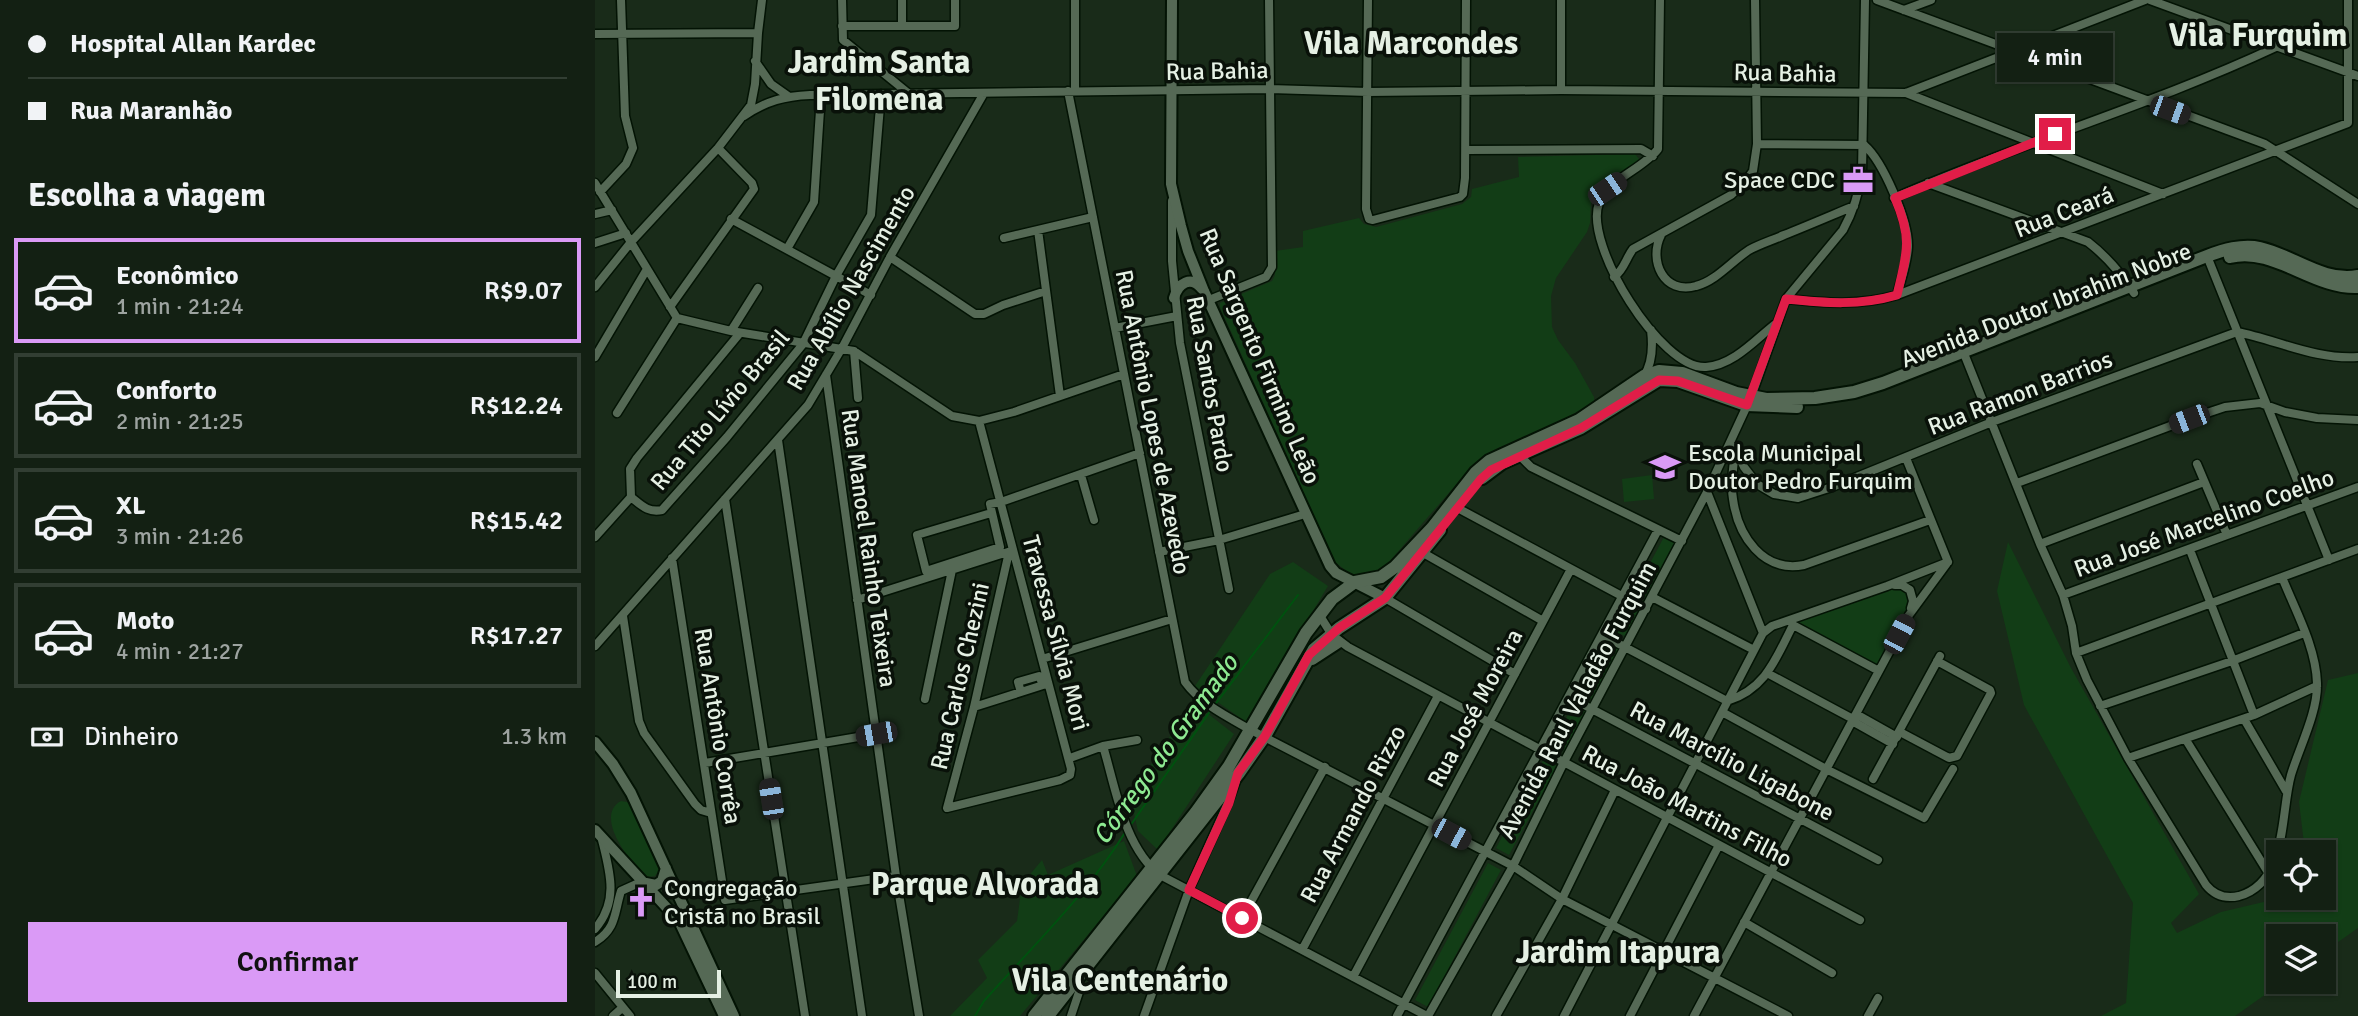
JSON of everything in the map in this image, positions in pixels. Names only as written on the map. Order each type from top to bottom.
[{"type":"main road","name":"Avenida Doutor Ibrahim Nobre","points":[[1749,401],[1783,408],[1854,400],[2236,247],[2258,247],[2333,276],[2358,276]]},
{"type":"main road","name":"Avenida Doutor Ibrahim Nobre","points":[[2208,260],[2254,256],[2323,283],[2358,287]]},
{"type":"main road","points":[[1454,506],[1476,472],[1489,461],[1579,420],[1659,371],[1749,401]]},
{"type":"main road","points":[[1669,375],[1695,372],[1749,401]]},
{"type":"main road","points":[[1048,1016],[1234,770],[1265,736],[1314,649],[1339,638],[1385,598],[1418,550],[1454,506],[1491,470],[1581,428],[1643,381]]},
{"type":"main road","points":[[1234,770],[1249,729],[1306,633],[1332,599],[1355,582],[1381,578],[1418,550]]},
{"type":"main road","points":[[1034,1016],[1156,871]]},
{"type":"street","points":[[600,192],[626,164],[633,148],[625,116],[621,0]]},
{"type":"street","points":[[595,287],[631,242],[718,148],[751,105],[762,0]]},
{"type":"street","points":[[842,0],[843,40],[908,93]]},
{"type":"street","points":[[902,0],[902,25]]},
{"type":"street","points":[[842,26],[955,26],[955,0]]},
{"type":"street","name":"Rua Antônio Lopes de Azevedo","points":[[1076,0],[1072,91],[1093,217],[1185,682],[1193,693],[1213,708],[1249,729],[1513,866],[1562,899],[1788,1016]]},
{"type":"street","name":"Rua Sargento Firmino Leão","points":[[1173,0],[1171,184],[1188,251],[1330,566],[1336,573],[1385,598]]},
{"type":"street","points":[[1174,298],[1178,287],[1189,281],[1198,284],[1206,295],[1266,277],[1272,267],[1269,0]]},
{"type":"street","points":[[1368,0],[1366,209],[1369,219],[1447,201],[1464,194],[1466,0]]},
{"type":"street","points":[[1561,0],[1561,90]]},
{"type":"street","points":[[1660,0],[1658,149],[1653,156],[1607,189],[1599,203],[1596,220],[1614,277],[1651,330],[1695,372],[1728,361],[1776,324]]},
{"type":"street","points":[[1614,277],[1620,273],[1626,258],[1633,250],[1731,195],[1753,171],[1757,144],[1755,0]]},
{"type":"street","name":"Avenida Raul Valadão Furquim","points":[[1428,1016],[1513,866],[1564,762],[1707,492],[1749,401],[1786,299],[1843,230],[1854,206],[1860,188],[1864,145],[1865,0]]},
{"type":"street","points":[[1877,0],[2265,144],[2358,204]]},
{"type":"street","points":[[1904,10],[1931,0]]},
{"type":"street","points":[[1906,93],[2147,0],[2358,76]]},
{"type":"street","points":[[2348,0],[2348,72]]},
{"type":"street","points":[[595,34],[758,33]]},
{"type":"street","points":[[1895,198],[2146,101],[2276,47]]},
{"type":"street","points":[[755,61],[771,84],[788,96]]},
{"type":"street","name":"Rua Ceará","points":[[1786,299],[1850,304],[1897,295],[2348,123],[2348,72]]},
{"type":"street","name":"Rua Bahia","points":[[744,116],[767,102],[788,96],[908,93],[1269,89],[1368,92],[1561,90],[1906,93]]},
{"type":"street","name":"Rua Abílio Nascimento","points":[[595,646],[808,405],[984,93]]},
{"type":"street","points":[[1906,93],[2164,194]]},
{"type":"street","name":"Rua Tito Lívio Brasil","points":[[595,537],[631,497],[653,512],[661,510],[727,437],[803,344],[836,276],[871,215],[881,94]]},
{"type":"street","points":[[787,249],[814,202],[821,95]]},
{"type":"street","points":[[1757,144],[1864,145],[1872,152],[1895,198],[1907,233],[1905,264],[1897,295]]},
{"type":"street","points":[[670,307],[754,189],[752,183],[718,148]]},
{"type":"street","points":[[1466,150],[1640,149],[1653,156]]},
{"type":"street","points":[[595,183],[677,318],[735,332],[854,351],[952,416],[979,421],[1124,374]]},
{"type":"street","points":[[1928,183],[2088,242],[2108,258],[2132,289]]},
{"type":"street","name":"Rua Santos Pardo","points":[[1171,184],[1174,298],[1180,343],[1229,589]]},
{"type":"street","points":[[1661,235],[1655,255],[1660,271],[1669,282],[1685,288],[1694,287],[1703,284],[1751,249],[1854,206]]},
{"type":"street","points":[[595,214],[612,210]]},
{"type":"street","points":[[1004,238],[1093,217]]},
{"type":"street","points":[[731,219],[871,295]]},
{"type":"street","points":[[1038,230],[1060,396]]},
{"type":"street","points":[[595,243],[626,233]]},
{"type":"street","points":[[890,257],[975,314],[984,314],[1046,291]]},
{"type":"street","points":[[2208,260],[2329,560]]},
{"type":"street","points":[[595,357],[647,268]]},
{"type":"street","points":[[631,497],[630,469],[735,332],[758,288]]},
{"type":"street","points":[[1115,328],[1177,316]]},
{"type":"street","points":[[617,413],[677,318]]},
{"type":"street","points":[[1643,381],[1652,352],[1651,330]]},
{"type":"street","points":[[2237,332],[2313,353],[2342,358],[2358,357]]},
{"type":"street","name":"Rua Ramon Barrios","points":[[1733,472],[1744,475],[1774,494],[1798,498],[1818,493],[1992,422],[2237,332]]},
{"type":"street","points":[[854,351],[858,398]]},
{"type":"street","points":[[1965,355],[2063,595],[2076,653],[2128,758],[2210,890],[2226,897],[2245,894],[2266,878]]},
{"type":"street","name":"Rua Manoel Rainho Teixeira","points":[[825,375],[896,876],[919,1016]]},
{"type":"street","points":[[2017,483],[2210,412],[2243,404],[2265,404],[2284,412],[2317,418],[2358,420]]},
{"type":"street","name":"Travessa Sílvia Mori","points":[[979,421],[1011,551],[1070,758],[1070,775]]},
{"type":"street","points":[[1735,432],[1733,498],[1745,535],[1764,558],[1782,566],[1804,565],[1930,520]]},
{"type":"street","points":[[778,440],[862,1016]]},
{"type":"street","points":[[1735,447],[1744,467],[1757,484]]},
{"type":"street","points":[[991,513],[917,535],[926,571],[1000,547],[989,504],[1140,453]]},
{"type":"street","points":[[1520,456],[1531,467],[1682,541]]},
{"type":"street","points":[[1906,458],[1948,562]]},
{"type":"street","points":[[2197,464],[2227,536]]},
{"type":"street","points":[[1081,475],[1094,520]]},
{"type":"street","points":[[2040,544],[2204,482]]},
{"type":"street","name":"Rua José Marcelino Coelho","points":[[2063,595],[2358,487]]},
{"type":"street","points":[[1707,492],[1763,633]]},
{"type":"street","points":[[725,499],[805,1016]]},
{"type":"street","points":[[1454,506],[1646,609]]},
{"type":"street","points":[[1159,552],[1219,540],[1305,514]]},
{"type":"street","name":"Avenida Raul Valadão Furquim","points":[[1398,1016],[1658,530]]},
{"type":"street","points":[[2076,653],[2358,549]]},
{"type":"street","points":[[1418,550],[1543,621]]},
{"type":"street","points":[[2190,550],[2254,715]]},
{"type":"street","points":[[857,600],[1011,551]]},
{"type":"street","name":"Rua Carlos Chezini","points":[[1011,551],[947,808],[1060,780],[1070,775]]},
{"type":"street","name":"Rua Antônio Corrêa","points":[[672,558],[725,900],[786,892]]},
{"type":"street","points":[[1564,1016],[1763,633],[1772,626],[1792,622],[1948,562]]},
{"type":"street","points":[[1694,1016],[1909,615],[1948,562]]},
{"type":"street","name":"Rua José Moreira","points":[[1353,977],[1571,569]]},
{"type":"street","points":[[925,699],[952,570]]},
{"type":"street","points":[[2280,840],[2287,791],[2318,686],[2313,659],[2282,577]]},
{"type":"street","points":[[1887,586],[1902,585],[1910,590],[1913,601],[1909,615]]},
{"type":"street","points":[[1652,597],[1754,650]]},
{"type":"street","points":[[1385,598],[1515,674]]},
{"type":"street","points":[[623,616],[636,707],[644,733],[695,804],[701,810],[711,813]]},
{"type":"street","points":[[1320,616],[1339,638]]},
{"type":"street","points":[[1042,659],[1172,619]]},
{"type":"street","points":[[1792,622],[1879,671]]},
{"type":"street","points":[[1602,635],[1727,701],[1739,697],[1758,684],[1767,673],[1792,622]]},
{"type":"street","points":[[2101,706],[2304,633]]},
{"type":"street","name":"Rua João Martins Filho","points":[[1339,638],[1438,696],[1860,920]]},
{"type":"street","points":[[1767,673],[1854,718],[1896,737],[1949,758],[1957,756],[1991,693],[1990,690],[1938,659],[1896,737],[1873,779]]},
{"type":"street","points":[[2128,758],[2244,719],[2318,686]]},
{"type":"street","points":[[974,707],[1021,692]]},
{"type":"street","name":"Rua Armando Rizzo","points":[[1302,950],[1438,696]]},
{"type":"street","name":"Rua Marcílio Ligabone","points":[[1569,697],[1878,860]]},
{"type":"street","points":[[1721,712],[1924,818],[1953,769]]},
{"type":"street","points":[[2244,719],[2287,791]]},
{"type":"street","points":[[705,763],[876,734]]},
{"type":"street","points":[[1070,758],[1137,740]]},
{"type":"street","points":[[2186,740],[2266,869]]},
{"type":"street","points":[[595,742],[631,793],[734,1016]]},
{"type":"street","points":[[1103,747],[1130,836],[1144,861],[1156,871],[1428,1016]]},
{"type":"street","points":[[1242,918],[1325,767]]},
{"type":"street","points":[[1144,1016],[1189,890],[1229,803],[1234,770]]},
{"type":"street","points":[[1496,1016],[1562,899],[1615,790]]},
{"type":"street","points":[[597,833],[679,921],[724,1016]]},
{"type":"street","points":[[595,929],[605,916],[612,890],[611,874],[597,833]]},
{"type":"street","points":[[1630,1016],[1719,845]]},
{"type":"street","points":[[595,948],[615,920],[621,891],[641,882],[656,885],[662,881],[666,868]]},
{"type":"street","points":[[786,892],[896,876]]},
{"type":"street","points":[[1744,922],[1832,973]]},
{"type":"street","points":[[595,942],[610,929]]},
{"type":"street","points":[[595,973],[629,1016]]},
{"type":"street","points":[[1071,1016],[1079,992],[1077,979]]},
{"type":"street","points":[[1868,1016],[1878,998]]},
{"type":"street","points":[[613,1016],[622,1008]]},
{"type":"green space","points":[[1635,154],[1639,162],[1604,184],[1591,203],[1587,232],[1556,278],[1551,296],[1552,327],[1575,363],[1594,397],[1594,402],[1561,421],[1483,457],[1382,570],[1368,579],[1349,573],[1335,562],[1220,303],[1272,281],[1275,275],[1275,251],[1303,247],[1303,231],[1359,218],[1364,224],[1376,227],[1462,204],[1471,197],[1472,189],[1519,177],[1518,157]]},
{"type":"green space","points":[[1652,475],[1654,499],[1624,502],[1622,479]]},
{"type":"green space","points":[[1664,537],[1675,543],[1646,598],[1634,593]]},
{"type":"green space","points":[[2008,542],[2071,668],[2199,894],[2171,923],[2177,933],[2221,912],[2266,901],[2266,910],[2336,910],[2336,840],[2304,840],[2299,802],[2328,680],[2358,673],[2358,928],[2336,944],[2336,924],[2266,924],[2266,994],[2235,1016],[2101,1016],[2126,1003],[2133,903],[2024,705],[1997,591]]},
{"type":"green space","points":[[1293,562],[1328,586],[1246,722],[1195,686],[1270,574]]},
{"type":"green space","points":[[1891,589],[1904,590],[1911,601],[1876,667],[1798,624],[1799,621]]},
{"type":"green space","points":[[1628,607],[1638,612],[1625,636],[1614,631]]},
{"type":"green space","points":[[1607,643],[1619,650],[1592,700],[1579,693]]},
{"type":"green space","points":[[1193,702],[1234,734],[1158,850],[1138,831],[1130,796]]},
{"type":"green space","points":[[1573,705],[1586,711],[1565,751],[1552,745]]},
{"type":"green space","points":[[1544,759],[1557,766],[1509,855],[1496,848]]},
{"type":"green space","points":[[621,801],[633,807],[658,860],[660,869],[655,876],[648,877],[642,873],[628,857],[616,836],[611,816],[614,807]]},
{"type":"green space","points":[[1124,841],[1137,876],[1020,1016],[950,1016],[987,978],[978,960],[1017,921],[1022,884],[1042,860],[1048,875]]},
{"type":"green space","points":[[1488,863],[1501,870],[1428,1007],[1415,1000]]},
{"type":"waterway","name":"Córrego do Gramado","points":[[1214,706],[1298,595]]},
{"type":"waterway","name":"Córrego do Gramado","points":[[1130,826],[1211,710]]},
{"type":"waterway","name":"Córrego do Gramado","points":[[975,1016],[984,1001],[1095,876],[1126,831]]},
{"type":"place","name":"Space CDC","points":[[1858,180]]},
{"type":"place","name":"Escola Municipal Doutor Pedro Furquim","points":[[1665,467]]},
{"type":"place","name":"Congregação Cristã no Brasil","points":[[641,902]]},
{"type":"district","name":"Vila Furquim","points":[[2258,35]]},
{"type":"district","name":"Vila Marcondes","points":[[1411,43]]},
{"type":"district","name":"Jardim Santa Filomena","points":[[879,80]]},
{"type":"district","name":"Parque Alvorada","points":[[985,884]]},
{"type":"district","name":"Jardim Itapura","points":[[1618,952]]},
{"type":"district","name":"Vila Centenário","points":[[1120,980]]},
{"type":"route","points":[[1242,918],[1189,890],[1229,803],[1238,773],[1265,736],[1309,655],[1339,628],[1385,598],[1481,479],[1502,463],[1581,428],[1659,380],[1678,381],[1747,405],[1786,299],[1850,304],[1897,295],[1905,264],[1907,233],[1895,198],[2055,134]]}]
